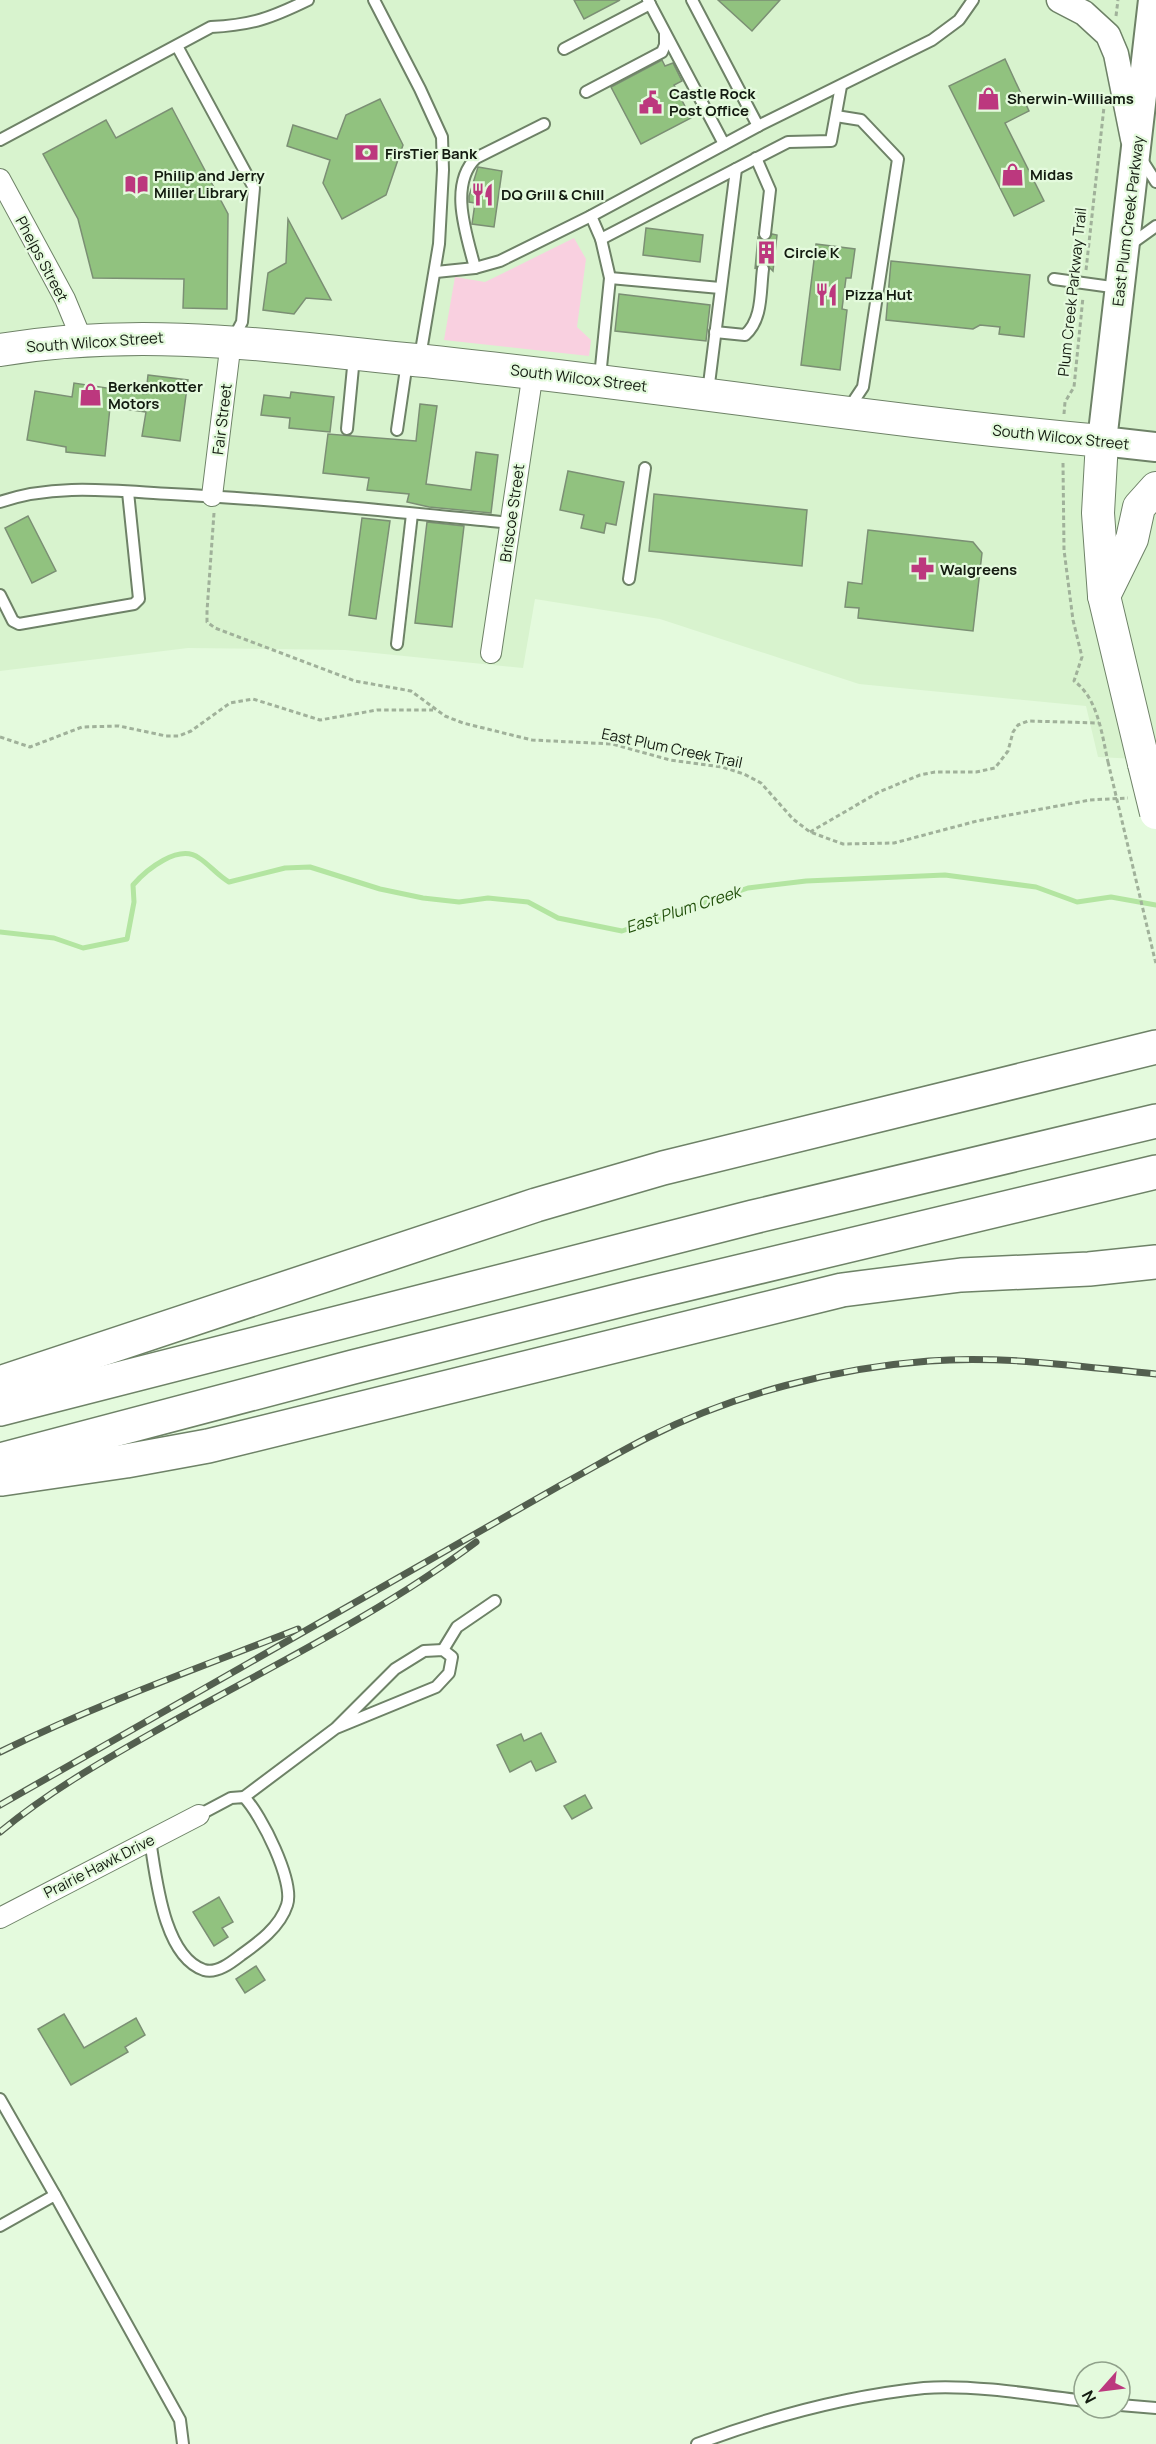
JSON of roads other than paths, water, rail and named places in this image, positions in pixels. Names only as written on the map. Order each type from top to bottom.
[{"type":"highway","points":[[0,1383],[524,1209],[663,1168],[1156,1047]]},
{"type":"highway","points":[[0,1409],[753,1217],[1154,1121]]},
{"type":"highway","points":[[0,1460],[625,1299],[1156,1172]]},
{"type":"highway","points":[[0,1479],[126,1461],[208,1446],[842,1290],[960,1275],[1079,1270],[1156,1262]]},
{"type":"main road","name":"East Plum Creek Parkway","points":[[1102,441],[1153,0]]},
{"type":"main road","name":"South Wilcox Street","points":[[0,350],[82,340],[140,337],[231,341],[533,372],[1063,438],[1156,447]]},
{"type":"main road","points":[[1102,441],[1098,513],[1104,596],[1144,764],[1145,805]]},
{"type":"main road","points":[[1104,596],[1131,538],[1139,507],[1156,488]]},
{"type":"street","points":[[1059,0],[1084,13],[1108,35],[1116,54],[1136,150]]},
{"type":"street","name":"Phelps Street","points":[[0,179],[64,299],[82,340]]},
{"type":"street","name":"Fair Street","points":[[212,496],[231,341]]},
{"type":"street","name":"Briscoe Street","points":[[491,653],[533,372]]},
{"type":"street","name":"Prairie Hawk Drive","points":[[0,1918],[199,1815]]},
{"type":"lane","points":[[0,140],[211,27],[272,18],[308,0]]},
{"type":"lane","points":[[374,0],[442,137],[443,170],[436,272],[397,430]]},
{"type":"lane","points":[[436,272],[475,268],[500,261],[591,216],[758,126],[948,31],[973,0]]},
{"type":"lane","points":[[564,49],[649,2],[724,144]]},
{"type":"lane","points":[[695,2],[758,126]]},
{"type":"lane","points":[[586,92],[662,52],[665,45],[664,31]]},
{"type":"lane","points":[[177,46],[254,188],[242,322],[231,341]]},
{"type":"lane","points":[[601,239],[788,142],[831,141],[841,86]]},
{"type":"lane","points":[[836,116],[861,120],[898,159],[863,387],[847,411]]},
{"type":"lane","points":[[475,268],[462,218],[465,177],[469,165],[476,158],[544,123]]},
{"type":"lane","points":[[1136,150],[1156,182]]},
{"type":"lane","points":[[756,158],[770,190],[765,234]]},
{"type":"lane","points":[[708,394],[735,169]]},
{"type":"lane","points":[[591,216],[601,239],[610,278],[600,380]]},
{"type":"lane","points":[[1124,250],[1156,226]]},
{"type":"lane","points":[[715,332],[745,335],[754,327],[758,315],[763,269]]},
{"type":"lane","points":[[610,278],[720,288]]},
{"type":"lane","points":[[1054,279],[1120,288]]},
{"type":"lane","points":[[347,429],[354,354]]},
{"type":"lane","points":[[629,579],[645,468]]},
{"type":"lane","points":[[0,502],[46,493],[91,490],[212,496],[511,523]]},
{"type":"lane","points":[[0,595],[13,621],[19,624],[134,604],[139,599],[128,492]]},
{"type":"lane","points":[[397,644],[412,514]]},
{"type":"lane","points":[[442,1650],[457,1627],[495,1601]]},
{"type":"lane","points":[[199,1815],[231,1798],[244,1797],[336,1728],[395,1669],[424,1651],[442,1650],[452,1657],[449,1673],[436,1687],[336,1728]]},
{"type":"lane","points":[[150,1840],[157,1884],[172,1938],[188,1960],[206,1971],[221,1969],[263,1939],[288,1905],[287,1888],[277,1856],[260,1819],[244,1797]]},
{"type":"lane","points":[[0,2099],[180,2420],[183,2444]]},
{"type":"lane","points":[[0,2226],[55,2195]]},
{"type":"lane","points":[[697,2444],[742,2427],[804,2411],[926,2388],[975,2390],[1072,2400]]},
{"type":"lane","points":[[1132,2406],[1156,2408]]},
{"type":"waterway","name":"East Plum Creek","points":[[0,932],[54,938],[83,948],[127,939],[134,902],[133,885],[163,860],[182,854],[191,854],[199,858],[229,882],[285,868],[310,867],[380,889],[423,898],[459,902],[488,898],[528,902],[558,918],[622,931],[748,888],[806,881],[945,875],[1036,887],[1077,902],[1111,897],[1156,905]]},
{"type":"railway","points":[[0,1805],[561,1485],[649,1437],[715,1408],[822,1377],[929,1361],[1014,1361],[1156,1374]]},
{"type":"railway","points":[[0,1832],[36,1804],[93,1767],[399,1595],[476,1542]]},
{"type":"railway","points":[[0,1752],[111,1702],[298,1629]]},
{"type":"place","name":"Sherwin-Williams","points":[[989,98]]},
{"type":"place","name":"Castle Rock Post Office","points":[[651,102]]},
{"type":"place","name":"FirsTier Bank","points":[[367,153]]},
{"type":"place","name":"Midas","points":[[1012,174]]},
{"type":"place","name":"Philip and Jerry Miller Library","points":[[136,184]]},
{"type":"place","name":"DQ Grill & Chill","points":[[483,194]]},
{"type":"place","name":"Circle K","points":[[766,252]]},
{"type":"place","name":"Pizza Hut","points":[[827,294]]},
{"type":"place","name":"Berkenkotter Motors","points":[[90,395]]},
{"type":"place","name":"Walgreens","points":[[922,569]]}]
